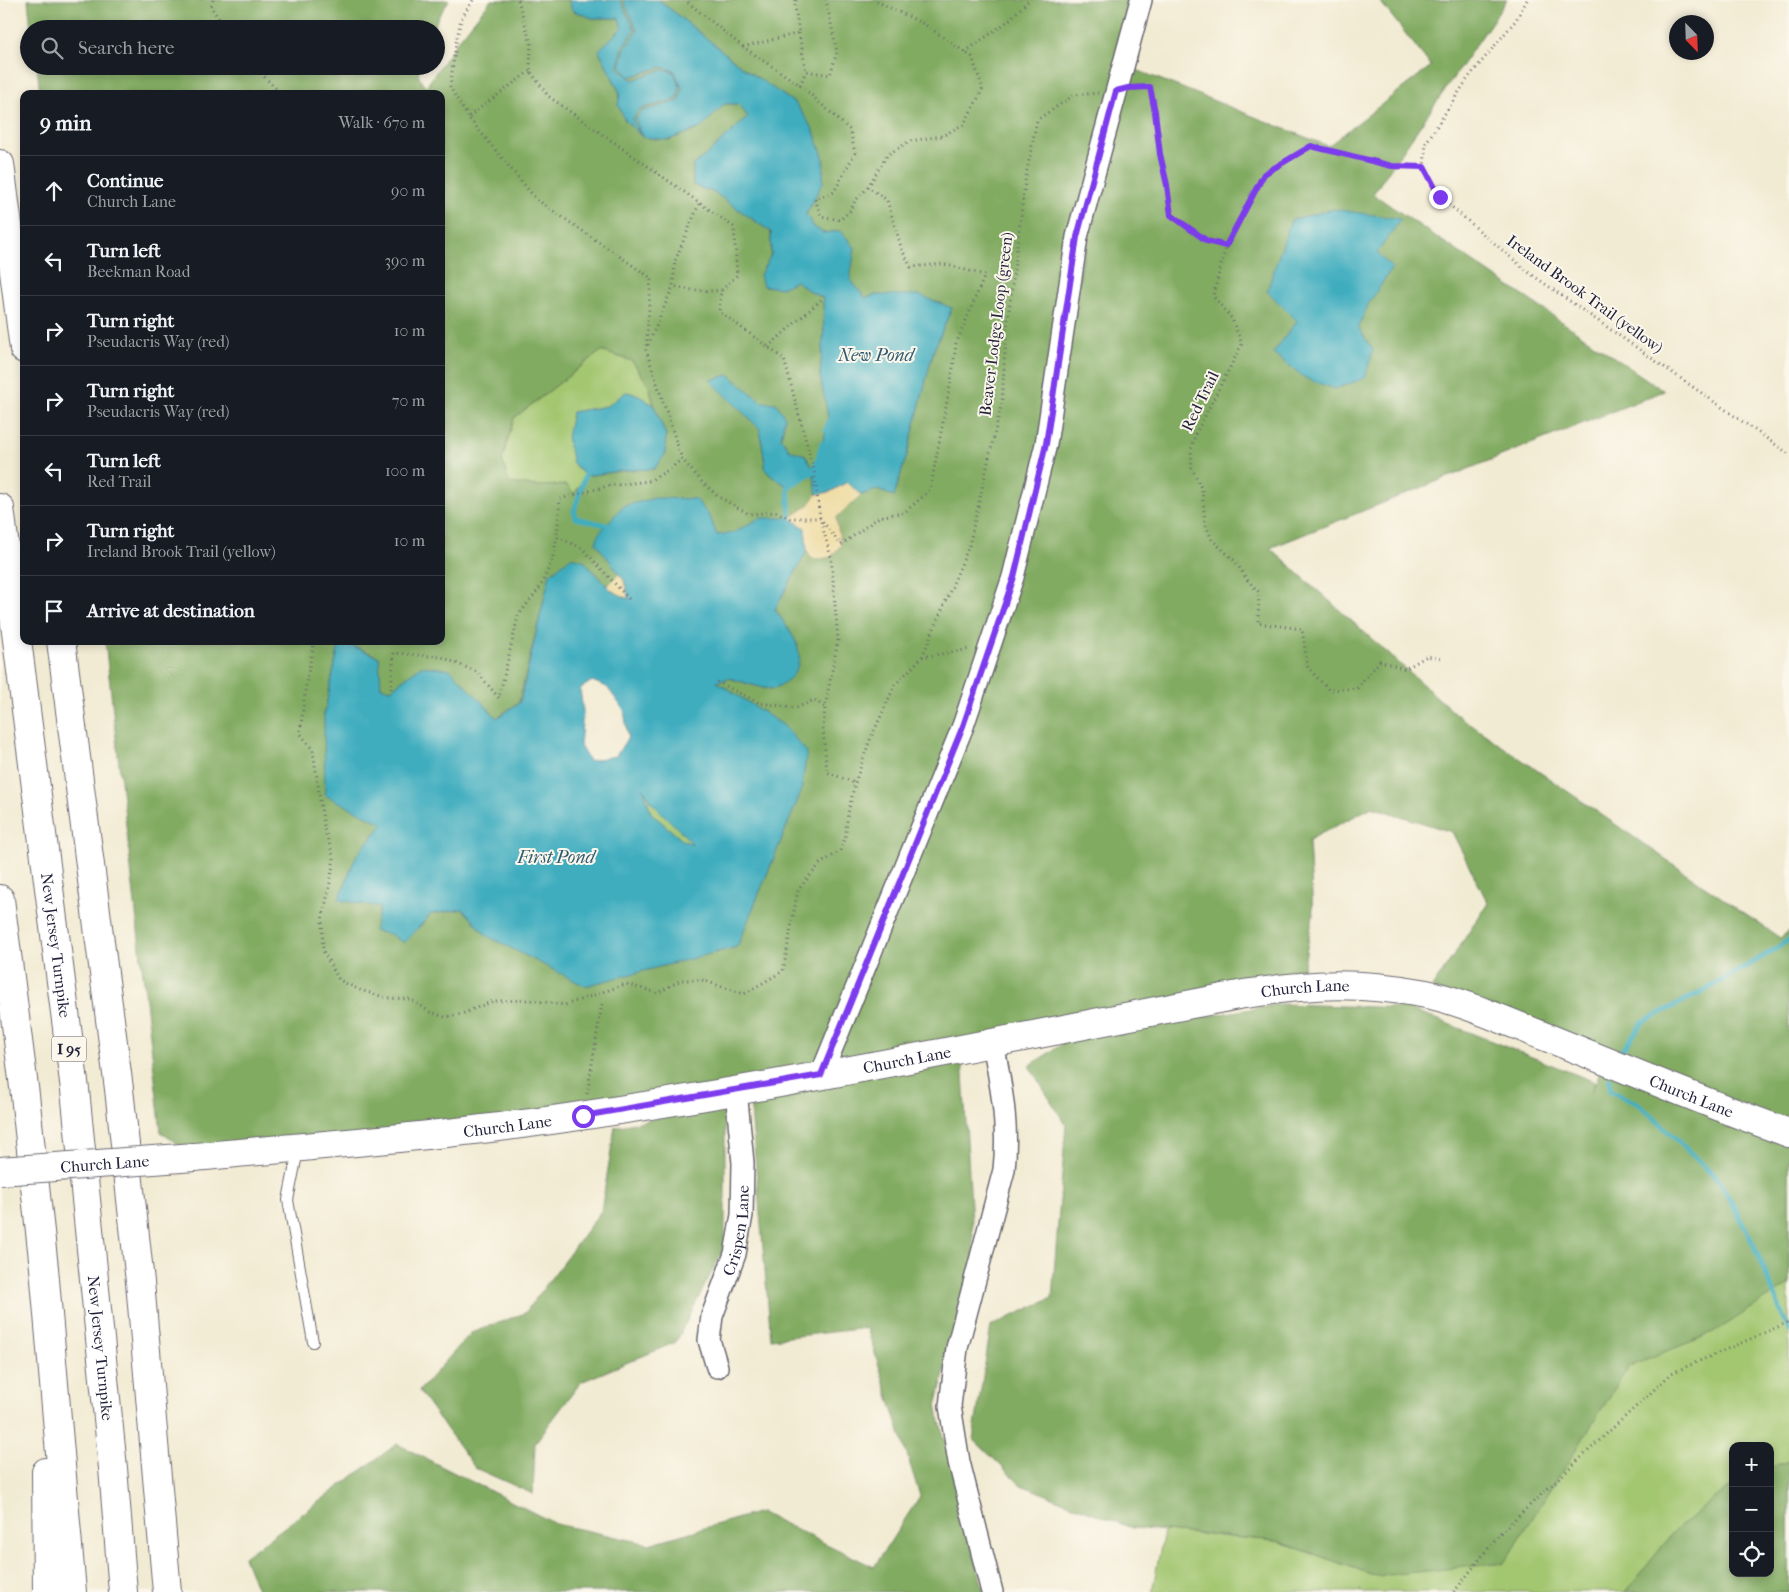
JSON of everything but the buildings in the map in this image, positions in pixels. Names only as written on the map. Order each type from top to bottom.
[{"type":"main road","points":[[0,164],[20,318]]},
{"type":"main road","name":"New Jersey Turnpike","points":[[0,508],[75,1090],[113,1468],[122,1592]]},
{"type":"main road","points":[[62,645],[120,1098],[141,1292],[167,1592]]},
{"type":"main road","points":[[0,899],[25,1095],[44,1268],[72,1592]]},
{"type":"main road","name":"Church Lane","points":[[0,1171],[195,1157],[396,1138],[583,1116],[821,1075],[1244,994],[1300,986],[1334,985],[1374,987],[1422,993],[1456,1003],[1789,1133]]},
{"type":"main road","points":[[44,1268],[47,1592]]},
{"type":"street","points":[[821,1075],[963,726],[1014,577],[1046,444],[1077,237],[1141,0]]},
{"type":"street","points":[[992,1592],[959,1462],[950,1406],[957,1348],[1004,1170],[1007,1145],[1006,1112],[993,1042]]},
{"type":"street","name":"Crispen Lane","points":[[717,1367],[709,1340],[712,1316],[735,1254],[742,1215],[743,1163],[736,1090]]},
{"type":"lane","points":[[299,1147],[288,1200],[313,1342]]},
{"type":"path","points":[[212,0],[211,7],[220,20]]},
{"type":"path","points":[[473,0],[461,19],[450,87],[468,117],[536,199],[650,278],[646,350],[682,459],[702,482],[719,496],[749,514],[776,512],[790,518],[820,518]]},
{"type":"path","points":[[518,0],[531,44],[530,71],[548,96],[734,227],[738,275],[721,290],[692,290],[673,286]]},
{"type":"path","points":[[685,0],[743,47],[800,85],[850,130],[855,153],[834,192],[815,199],[821,216],[840,220],[851,210],[855,201],[868,187],[887,155],[910,141],[942,136],[964,124],[983,89],[972,56],[924,24],[874,0]]},
{"type":"path","points":[[796,0],[795,7],[806,71],[800,85]]},
{"type":"path","points":[[806,71],[830,75],[837,52],[826,0]]},
{"type":"path","points":[[965,52],[1008,21],[1029,0]]},
{"type":"path","points":[[1424,167],[1426,143],[1468,78],[1516,20],[1527,0]]},
{"type":"path","points":[[743,47],[799,32]]},
{"type":"path","points":[[468,117],[530,71]]},
{"type":"path","points":[[263,75],[277,90]]},
{"type":"path","name":"Beaver Lodge Loop (green)","points":[[313,645],[300,734],[313,750],[324,828],[334,858],[322,920],[323,951],[339,980],[360,990],[387,998],[410,1000],[430,1012],[445,1017],[462,1014],[493,1001],[530,1000],[565,1005],[626,984],[658,993],[681,980],[702,980],[744,994],[783,971],[798,890],[820,864],[840,852],[845,838],[848,813],[855,783],[869,742],[895,685],[922,657],[969,546],[1002,401],[1006,334],[1026,175],[1037,120],[1074,95],[1150,87],[1171,215],[1207,241],[1226,246]]},
{"type":"path","name":"Red Trail","points":[[1424,167],[1392,166],[1311,146],[1264,174],[1226,246],[1213,296],[1232,319],[1242,344],[1195,435],[1191,450],[1192,468],[1202,490],[1205,523],[1212,540],[1235,561],[1248,581],[1259,592],[1258,623],[1302,629],[1308,668],[1330,690],[1357,688],[1380,661],[1405,669],[1427,656],[1444,659]]},
{"type":"path","name":"Ireland Brook Trail (yellow)","points":[[1424,167],[1440,197],[1528,272],[1789,454]]},
{"type":"path","points":[[820,518],[841,545],[879,517],[905,512],[930,490],[956,344],[985,276],[943,264],[910,267],[902,250],[887,200],[868,187]]},
{"type":"path","points":[[646,350],[673,286],[675,261],[699,204]]},
{"type":"path","points":[[721,290],[719,311],[784,360],[814,471],[820,518],[831,557],[838,640],[825,707],[823,729],[827,772],[855,783]]},
{"type":"path","points":[[768,347],[822,299]]},
{"type":"path","points":[[391,689],[394,653],[442,657],[478,672],[499,698],[518,616],[541,586],[554,557],[560,499],[607,486],[649,481],[682,459]]},
{"type":"path","points":[[557,537],[582,548],[629,599]]},
{"type":"path","points":[[922,657],[974,648]]},
{"type":"path","points":[[717,682],[760,703],[796,708],[814,700],[825,707]]},
{"type":"path","points":[[583,1116],[602,1004]]},
{"type":"path","points":[[1454,1592],[1501,1532],[1672,1373],[1789,1322]]},
{"type":"green space","points":[[28,0],[449,0],[437,20],[30,20]]},
{"type":"green space","points":[[491,0],[569,0],[572,10],[592,18],[619,18],[622,28],[599,51],[620,93],[618,105],[625,120],[640,135],[632,119],[640,109],[677,99],[661,70],[632,80],[618,68],[623,46],[635,30],[620,0],[623,0],[638,31],[625,48],[631,77],[662,67],[674,70],[682,88],[679,101],[642,111],[642,137],[668,140],[701,128],[724,104],[739,104],[748,117],[693,165],[693,185],[715,193],[771,232],[771,255],[760,275],[781,288],[796,280],[809,291],[823,298],[824,330],[820,376],[829,421],[814,471],[830,492],[877,490],[894,496],[909,448],[933,352],[952,308],[876,295],[865,298],[850,279],[841,231],[823,233],[813,226],[806,214],[815,199],[824,159],[813,129],[796,104],[742,67],[659,0],[1141,0],[1124,65],[1328,146],[1431,66],[1379,0],[1507,0],[1373,194],[1664,391],[1270,548],[1457,715],[1780,938],[1789,931],[1789,1122],[1432,988],[1488,903],[1452,832],[1372,807],[1309,840],[1313,915],[1300,986],[821,1075],[195,1157],[161,1132],[105,645],[339,645],[324,715],[384,824],[356,856],[380,907],[390,934],[404,943],[431,914],[463,909],[487,936],[737,947],[801,792],[783,725],[717,682],[729,678],[763,688],[774,689],[781,684],[798,645],[775,609],[807,551],[760,518],[733,534],[717,535],[710,517],[624,580],[612,591],[583,560],[550,574],[519,702],[497,718],[421,666],[391,689],[380,687],[379,657],[352,645],[445,645],[445,90],[40,90],[38,75],[418,75],[425,88],[434,75],[445,75],[445,59]],"holes":[[[1121,75],[1049,431],[1048,431]],[[601,351],[632,361],[649,385],[654,406],[666,435],[654,469],[627,470],[585,476],[574,495],[567,485],[535,486],[509,483],[502,460],[514,418]],[[729,375],[762,402],[785,417],[781,438],[790,450],[805,455],[788,487],[766,471],[760,429]]]},
{"type":"green space","points":[[601,351],[632,361],[649,385],[654,406],[639,395],[626,392],[608,406],[572,412],[573,463],[585,476],[574,495],[535,486],[509,484],[502,460],[514,418]]},
{"type":"green space","points":[[642,786],[652,803],[694,845],[682,840],[651,813]]},
{"type":"green space","points":[[1281,1004],[1408,1008],[1595,1082],[1591,1093],[1601,1070],[1789,1140],[1789,1284],[1713,1333],[1629,1366],[1504,1563],[1377,1576],[1277,1541],[1132,1528],[1021,1485],[973,1439],[991,1326],[1052,1298],[1066,1125],[1029,1066],[1070,1039]]},
{"type":"green space","points":[[962,1057],[974,1255],[936,1406],[984,1592],[258,1592],[244,1557],[397,1444],[556,1524],[649,1544],[760,1512],[874,1567],[920,1496],[867,1328],[771,1339],[750,1099]]},
{"type":"green space","points":[[1601,1070],[1789,1140],[1789,1592],[1360,1592],[1361,1590],[1358,1592],[1152,1592],[1164,1531],[1277,1541],[1377,1576]]},
{"type":"green space","points":[[725,1104],[725,1246],[676,1342],[581,1382],[535,1443],[533,1494],[475,1468],[419,1391],[471,1333],[525,1313],[567,1257],[601,1211],[615,1127]]},
{"type":"green space","points":[[1789,1461],[1789,1592],[1626,1592],[1676,1529],[1729,1487],[1729,1577],[1774,1577],[1774,1466]]},
{"type":"sand","points":[[847,482],[854,484],[861,495],[836,518],[841,545],[831,557],[811,558],[807,551],[805,528],[790,518],[809,505],[817,494],[830,492]]},
{"type":"sand","points":[[619,574],[624,580],[629,599],[612,591],[607,586]]},
{"type":"water","points":[[569,0],[620,0],[635,30],[623,46],[618,67],[632,80],[662,70],[673,71],[680,87],[677,99],[640,109],[632,119],[641,136],[625,120],[618,105],[620,93],[599,50],[622,28],[619,18],[592,18],[572,10]]},
{"type":"water","name":"New Pond","points":[[623,0],[659,0],[742,67],[796,104],[813,129],[824,159],[823,182],[806,214],[813,226],[823,233],[841,231],[855,248],[850,279],[865,298],[876,295],[919,295],[952,308],[933,352],[909,448],[894,496],[877,490],[861,495],[847,482],[830,492],[817,494],[813,471],[788,487],[766,471],[760,429],[710,380],[729,375],[762,402],[776,403],[785,417],[781,438],[790,450],[805,455],[814,470],[829,421],[820,376],[824,330],[823,298],[809,291],[796,281],[781,288],[763,286],[760,275],[771,255],[771,232],[715,193],[693,185],[693,165],[748,117],[739,104],[724,104],[701,128],[668,140],[642,137],[635,119],[642,111],[679,101],[682,88],[674,70],[661,67],[630,77],[620,66],[625,48],[638,31]]},
{"type":"water","points":[[1333,209],[1401,219],[1377,253],[1392,268],[1369,303],[1358,327],[1373,350],[1365,378],[1335,389],[1305,378],[1273,353],[1297,321],[1267,291],[1291,220]]},
{"type":"water","points":[[626,392],[639,395],[654,406],[666,435],[665,455],[654,469],[627,470],[585,476],[573,463],[567,438],[572,412],[607,406]]},
{"type":"water","name":"First Pond","points":[[655,498],[696,499],[710,517],[717,535],[733,533],[760,518],[790,518],[805,528],[807,551],[775,609],[791,633],[798,649],[798,666],[793,675],[774,689],[763,688],[729,678],[717,682],[783,725],[807,752],[801,792],[737,947],[585,986],[487,936],[463,909],[431,914],[404,943],[390,934],[374,931],[380,907],[339,900],[356,856],[383,824],[325,795],[324,715],[339,645],[350,645],[379,657],[381,687],[391,689],[421,666],[450,669],[497,718],[520,702],[550,574],[571,557],[583,560],[612,591],[629,599],[624,580],[596,543],[599,533],[623,506]],"holes":[[[592,681],[607,687],[624,710],[628,737],[616,756],[589,761],[580,746],[583,711],[580,689]],[[643,787],[652,803],[693,844],[682,840],[651,813]]]},
{"type":"waterway","points":[[826,430],[829,421]]},
{"type":"waterway","points":[[790,518],[788,487],[814,471],[822,443]]},
{"type":"waterway","points":[[585,476],[574,511],[576,518],[606,525]]},
{"type":"waterway","points":[[1619,1055],[1643,1022],[1707,989],[1776,949],[1789,939]]},
{"type":"waterway","points":[[1610,1079],[1610,1091],[1639,1104],[1721,1183],[1752,1241],[1789,1331]]},
{"type":"route","points":[[583,1116],[821,1075],[963,726],[1014,577],[1046,444],[1077,237],[1116,91],[1128,88],[1150,87],[1171,215],[1207,241],[1226,246],[1264,174],[1311,146],[1392,166],[1424,167],[1440,197]]}]
